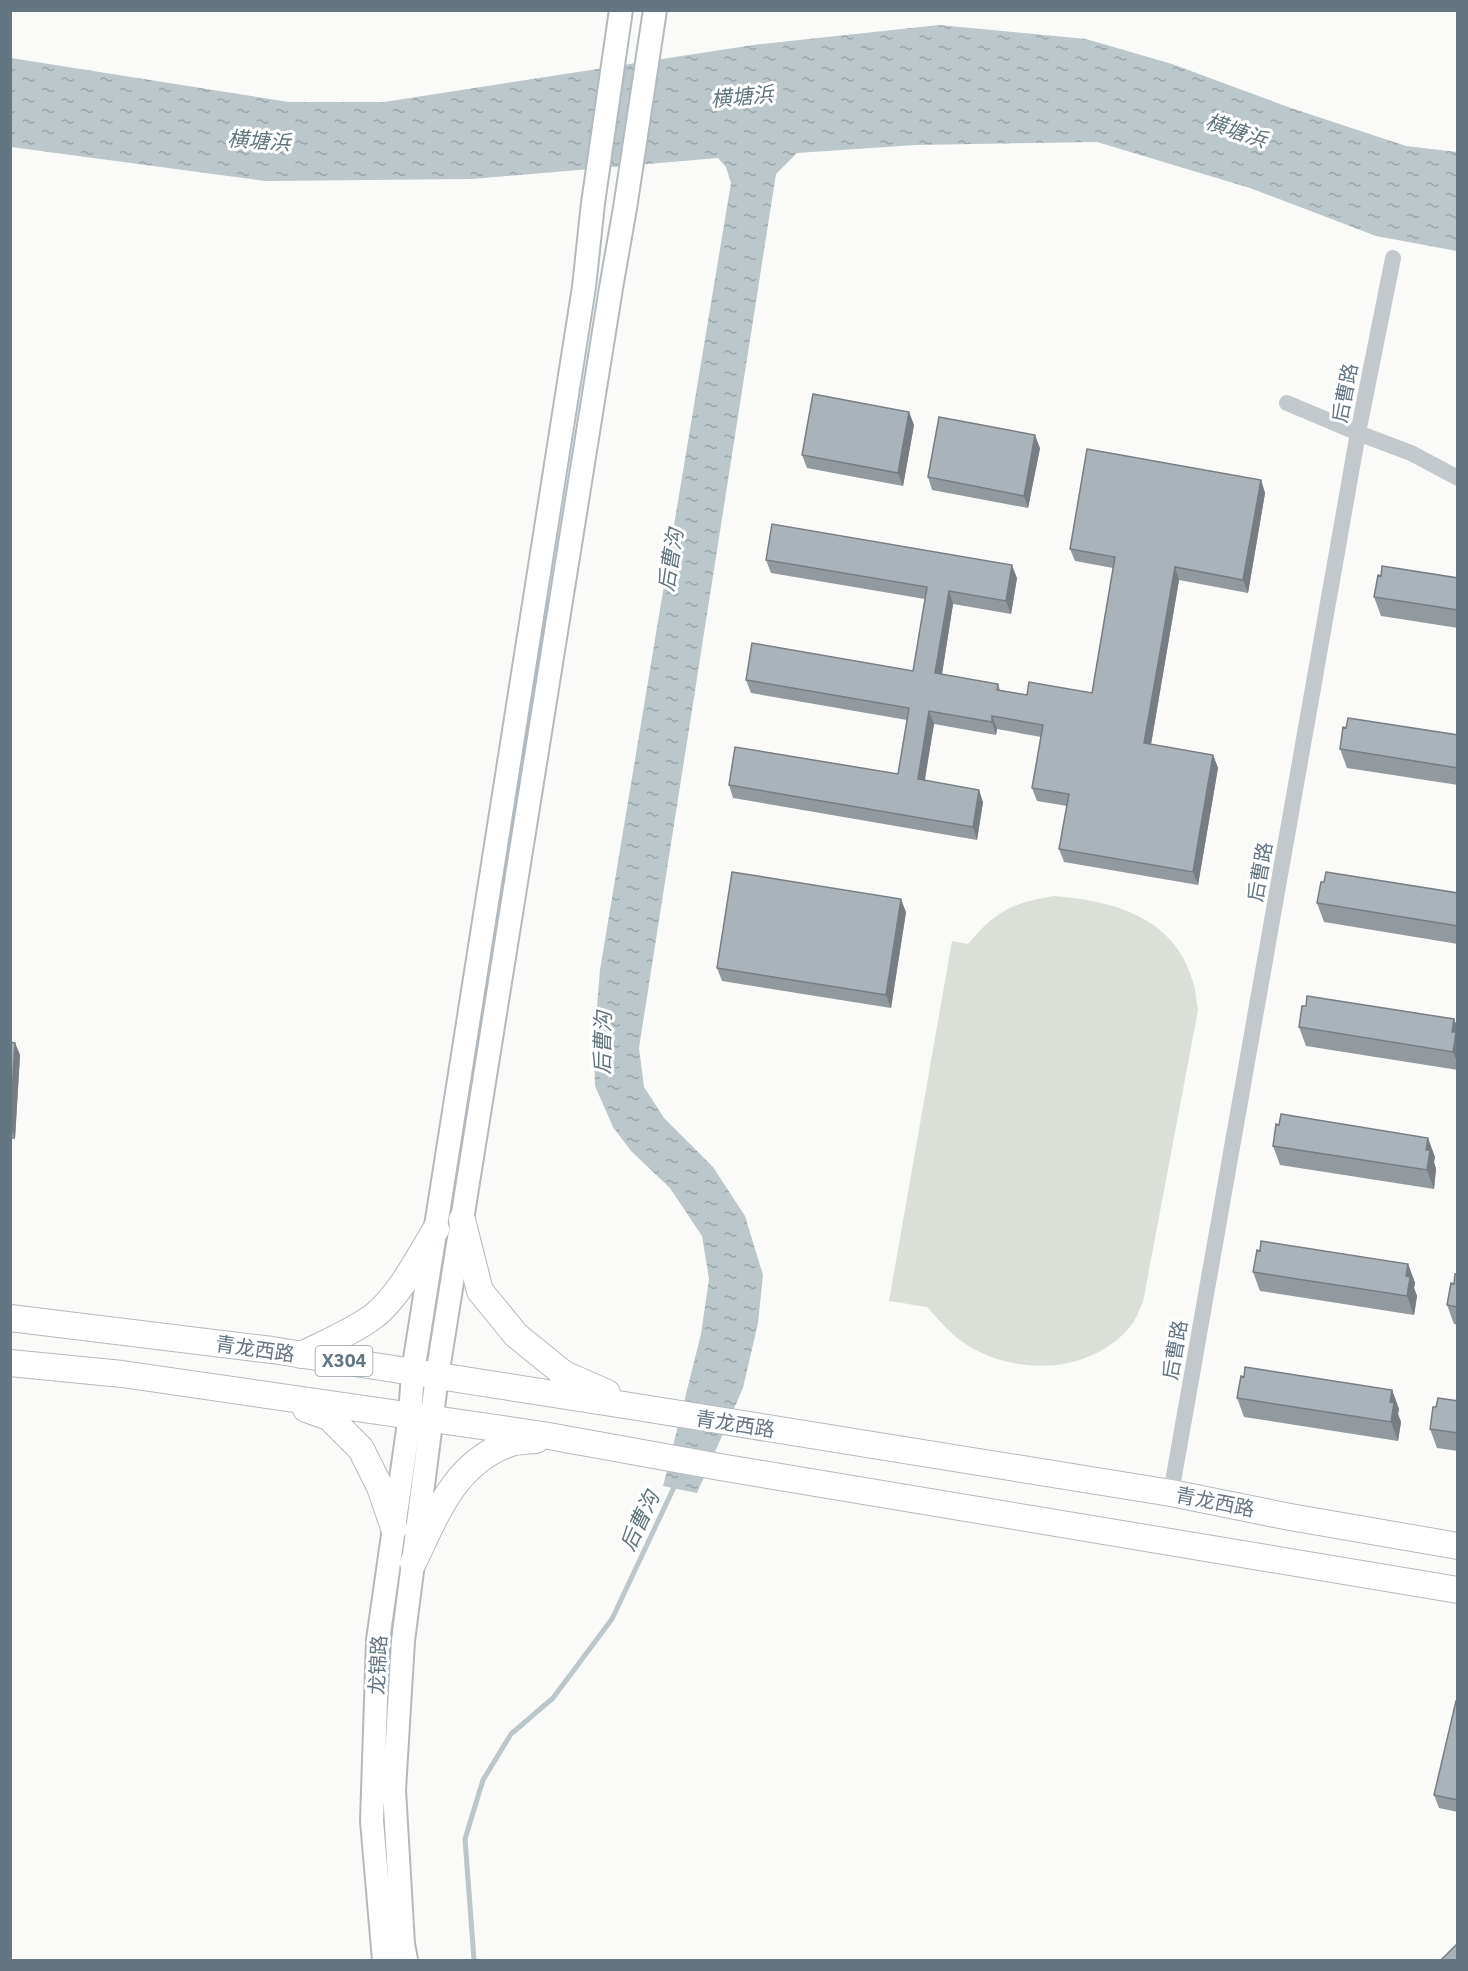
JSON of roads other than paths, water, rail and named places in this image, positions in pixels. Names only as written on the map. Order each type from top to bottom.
[{"type":"main road","points":[[425,1374],[436,1229],[584,287],[593,203],[620,16]]},
{"type":"main road","points":[[425,1374],[462,1220],[610,288],[625,208],[653,18]]},
{"type":"main road","points":[[462,1220],[480,1292],[516,1335],[564,1374],[637,1407]]},
{"type":"main road","points":[[301,1354],[339,1337],[375,1315],[404,1282],[436,1229]]},
{"type":"main road","name":"青龙西路","points":[[10,1318],[301,1354],[1171,1493],[1458,1546]]},
{"type":"main road","points":[[10,1363],[122,1374],[558,1438],[1458,1590]]},
{"type":"main road","name":"龙锦路","points":[[406,1960],[403,1944],[394,1790],[403,1641],[413,1563],[425,1374]]},
{"type":"main road","points":[[270,1395],[329,1417],[361,1449],[380,1487],[394,1528]]},
{"type":"main road","name":"龙锦路","points":[[384,1960],[372,1821],[378,1640],[394,1528],[421,1417]]},
{"type":"main road","points":[[413,1563],[444,1498],[476,1460],[510,1443],[558,1438]]},
{"type":"street","name":"后曹路","points":[[1171,1493],[1358,433],[1393,258]]},
{"type":"street","points":[[1287,404],[1411,453],[1458,478]]},
{"type":"water","name":"横塘浜","points":[[939,25],[1086,39],[1172,64],[1288,107],[1406,146],[1457,152],[1457,251],[1376,236],[1250,188],[1097,142],[915,145],[797,153],[776,174],[639,1048],[644,1087],[664,1118],[713,1167],[745,1216],[763,1275],[758,1323],[743,1388],[697,1493],[663,1486],[701,1334],[709,1279],[702,1236],[670,1188],[631,1151],[613,1127],[595,1086],[594,1042],[600,970],[731,183],[726,167],[718,158],[472,179],[266,181],[11,147],[11,58],[289,102],[384,102],[753,45]]},
{"type":"waterway","name":"后曹沟","points":[[474,1960],[465,1839],[483,1780],[511,1734],[553,1698],[612,1619],[676,1483]]}]
